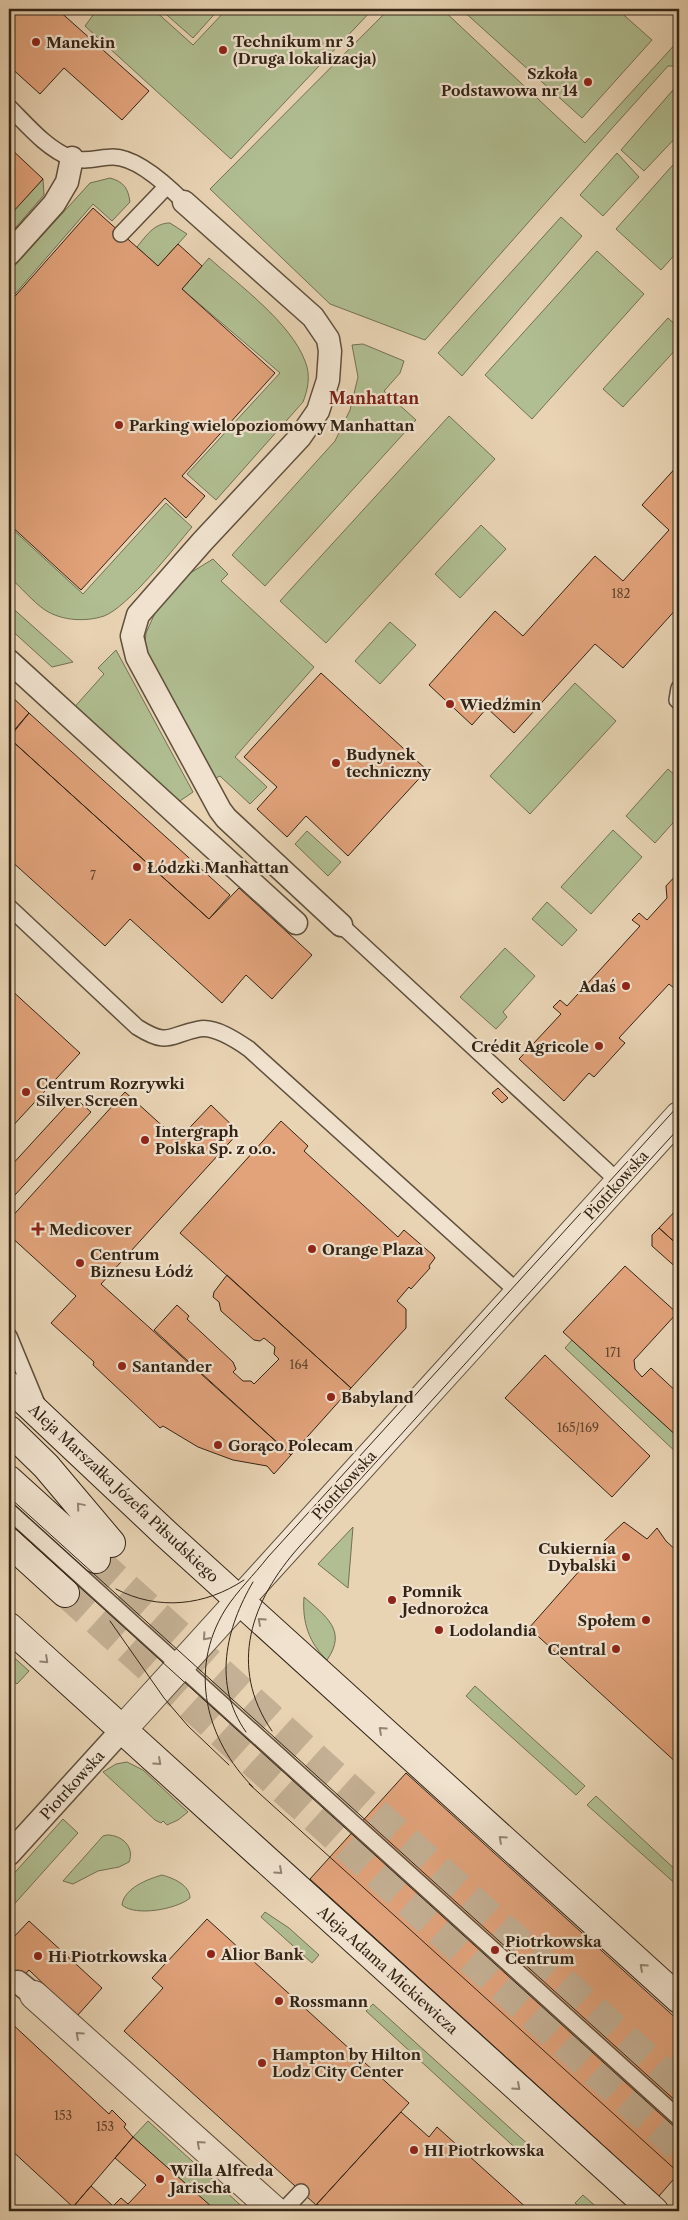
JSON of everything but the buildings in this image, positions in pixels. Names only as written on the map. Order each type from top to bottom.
[{"type":"main road","name":"Piotrkowska","points":[[122,1730],[679,1116]]},
{"type":"main road","name":"Aleja Marszałka Józefa Piłsudskiego","points":[[9,1386],[239,1601]]},
{"type":"main road","points":[[9,1430],[46,1466],[103,1551],[9,1480]]},
{"type":"main road","points":[[9,1542],[66,1593]]},
{"type":"main road","points":[[9,1549],[40,1570]]},
{"type":"main road","points":[[239,1601],[679,1999]]},
{"type":"main road","points":[[9,1627],[122,1730]]},
{"type":"main road","name":"Aleja Adama Mickiewicza","points":[[122,1730],[654,2211]]},
{"type":"main road","points":[[26,1988],[275,2211]]},
{"type":"street","points":[[9,254],[54,204],[67,182],[72,158]]},
{"type":"street","points":[[184,202],[313,317],[328,339],[330,371],[318,411],[300,437],[138,614],[132,636],[138,657],[220,810],[226,818],[341,925]]},
{"type":"street","points":[[9,661],[296,923]]},
{"type":"street","name":"Piotrkowska","points":[[9,1854],[122,1730]]},
{"type":"lane","points":[[9,107],[52,147],[72,158],[81,160],[116,157],[132,161],[167,186],[184,202]]},
{"type":"lane","points":[[122,234],[167,186]]},
{"type":"lane","points":[[679,688],[677,700],[679,702]]},
{"type":"lane","points":[[9,907],[137,1027],[151,1036],[162,1039],[172,1038],[201,1029],[218,1032],[249,1048],[519,1293]]},
{"type":"lane","points":[[341,925],[619,1182]]},
{"type":"lane","points":[[9,1336],[43,1418]]},
{"type":"lane","points":[[9,1511],[679,2118]]},
{"type":"lane","points":[[283,2211],[301,2192]]},
{"type":"green space","name":"Technikum nr 3 (Druga lokalizacja)","points":[[93,9],[153,9],[193,45],[227,9],[373,9],[231,159],[85,26],[96,11]]},
{"type":"green space","points":[[160,9],[219,9],[193,38]]},
{"type":"green space","points":[[389,9],[442,9],[585,143],[679,40],[678,66],[668,66],[425,340],[330,304],[210,189]]},
{"type":"green space","name":"Szkoła Podstawowa nr 14","points":[[461,9],[617,9],[652,40],[582,118]]},
{"type":"green space","points":[[679,83],[679,134],[644,171],[621,150]]},
{"type":"green space","points":[[617,153],[639,177],[603,216],[580,195]]},
{"type":"green space","points":[[679,158],[679,250],[661,270],[616,229]]},
{"type":"green space","points":[[110,178],[119,181],[125,186],[130,202],[112,221],[93,204],[9,301],[9,272],[90,183]]},
{"type":"green space","points":[[43,179],[44,195],[9,235],[9,210],[12,212]]},
{"type":"green space","points":[[561,217],[582,236],[462,376],[438,353]]},
{"type":"green space","points":[[170,223],[187,234],[158,266],[137,247],[159,225]]},
{"type":"green space","points":[[597,251],[644,294],[532,419],[485,375]]},
{"type":"green space","points":[[209,258],[263,305],[288,333],[305,361],[308,377],[303,402],[216,500],[187,474],[280,373],[182,289]]},
{"type":"green space","points":[[668,318],[679,328],[679,346],[623,407],[603,389]]},
{"type":"green space","points":[[363,344],[404,361],[400,373],[384,391],[416,420],[265,586],[232,555],[335,441],[350,410],[358,377],[352,345]]},
{"type":"green space","points":[[449,416],[495,459],[326,643],[280,601]]},
{"type":"green space","points":[[166,503],[192,527],[138,589],[114,610],[104,616],[82,620],[52,614],[45,610],[9,577],[9,526],[83,594]]},
{"type":"green space","points":[[481,525],[506,549],[460,598],[435,574]]},
{"type":"green space","points":[[213,559],[228,574],[221,581],[314,667],[235,757],[267,787],[250,804],[220,776],[216,778],[147,652],[145,643],[146,633],[155,613],[187,575]]},
{"type":"green space","points":[[9,605],[73,662],[52,667],[9,628]]},
{"type":"green space","points":[[390,622],[416,645],[380,684],[355,661]]},
{"type":"green space","points":[[116,650],[193,792],[174,805],[71,711],[104,674],[98,668]]},
{"type":"green space","points":[[575,683],[616,721],[530,814],[490,776]]},
{"type":"green space","points":[[668,769],[679,779],[679,816],[655,843],[626,816]]},
{"type":"green space","points":[[613,830],[642,857],[591,914],[561,887]]},
{"type":"green space","points":[[307,831],[341,862],[328,876],[295,844]]},
{"type":"green space","points":[[547,902],[577,930],[562,946],[532,919]]},
{"type":"green space","points":[[505,948],[535,976],[503,1012],[507,1017],[496,1029],[460,997]]},
{"type":"green space","points":[[572,1340],[679,1438],[679,1455],[565,1348]]},
{"type":"green space","points":[[353,1527],[348,1588],[318,1564]]},
{"type":"green space","points":[[304,1597],[326,1617],[334,1632],[333,1649],[327,1660],[308,1632],[304,1615]]},
{"type":"green space","points":[[9,1653],[29,1671],[17,1684],[9,1678]]},
{"type":"green space","points":[[475,1686],[585,1786],[576,1795],[466,1696]]},
{"type":"green space","points":[[127,1762],[143,1770],[188,1812],[178,1820],[167,1825],[163,1821],[161,1823],[155,1820],[103,1772],[116,1764]]},
{"type":"green space","points":[[596,1796],[679,1873],[679,1887],[587,1805]]},
{"type":"green space","points":[[63,1819],[78,1833],[9,1910],[9,1879]]},
{"type":"green space","points":[[103,1836],[118,1837],[126,1843],[130,1851],[129,1862],[119,1867],[98,1871],[73,1884],[63,1881]]},
{"type":"green space","points":[[162,1875],[176,1880],[184,1886],[190,1898],[176,1905],[156,1910],[137,1911],[122,1905],[127,1894],[132,1889]]},
{"type":"green space","points":[[265,1912],[289,1928],[319,1955],[312,1963],[261,1917]]},
{"type":"green space","points":[[373,2004],[531,2147],[523,2155],[366,2011]]},
{"type":"green space","points":[[148,2121],[247,2211],[216,2211],[133,2137]]},
{"type":"green space","points":[[583,2195],[601,2211],[584,2211],[575,2203]]},
{"type":"tunnel","points":[[96,1559],[679,2085]]},
{"type":"tunnel","points":[[65,1593],[679,2149]]},
{"type":"tram line","points":[[253,1787],[237,1768],[224,1748],[214,1726],[208,1703],[205,1680],[207,1656],[214,1633],[225,1610],[268,1557],[679,1105]]},
{"type":"tram line","points":[[272,1731],[258,1707],[251,1682],[248,1658],[251,1635],[258,1611],[282,1567],[679,1128]]},
{"type":"tram line","points":[[9,1497],[679,2104]]},
{"type":"tram line","points":[[9,1523],[679,2131]]},
{"type":"tram line","points":[[116,1589],[148,1601],[181,1602],[213,1595],[229,1589],[244,1580]]},
{"type":"tram line","points":[[246,1732],[235,1714],[226,1676],[230,1637],[236,1618],[253,1582]]},
{"type":"tram line","points":[[110,1621],[164,1698],[188,1726],[229,1765]]},
{"type":"tram line","points":[[249,1784],[679,2173]]},
{"type":"place","name":"Manekin","points":[[36,42]]},
{"type":"place","name":"Technikum nr 3 (Druga lokalizacja)","points":[[223,50]]},
{"type":"place","name":"Szkoła Podstawowa nr 14","points":[[588,82]]},
{"type":"place","name":"Parking wielopoziomowy Manhattan","points":[[119,425]]},
{"type":"place","name":"Wiedźmin","points":[[450,704]]},
{"type":"place","name":"Budynek techniczny","points":[[336,763]]},
{"type":"place","name":"Łódzki Manhattan","points":[[137,867]]},
{"type":"place","name":"Adaś","points":[[626,986]]},
{"type":"place","name":"Crédit Agricole","points":[[599,1046]]},
{"type":"place","name":"Centrum Rozrywki Silver Screen","points":[[26,1092]]},
{"type":"place","name":"Intergraph Polska Sp. z o.o.","points":[[145,1140]]},
{"type":"place","name":"Medicover","points":[[38,1229]]},
{"type":"place","name":"Orange Plaza","points":[[312,1249]]},
{"type":"place","name":"Centrum Biznesu Łódź","points":[[80,1263]]},
{"type":"place","name":"Santander","points":[[122,1366]]},
{"type":"place","name":"Babyland","points":[[331,1397]]},
{"type":"place","name":"Gorąco Polecam","points":[[218,1445]]},
{"type":"place","name":"Cukiernia Dybalski","points":[[626,1557]]},
{"type":"place","name":"Pomnik Jednorożca","points":[[392,1600]]},
{"type":"place","name":"Społem","points":[[646,1620]]},
{"type":"place","name":"Lodolandia","points":[[439,1630]]},
{"type":"place","name":"Central","points":[[616,1649]]},
{"type":"place","name":"Piotrkowska Centrum","points":[[495,1950]]},
{"type":"place","name":"Alior Bank","points":[[211,1954]]},
{"type":"place","name":"Hi Piotrkowska","points":[[38,1956]]},
{"type":"place","name":"Rossmann","points":[[279,2001]]},
{"type":"place","name":"Hampton by Hilton Lodz City Center","points":[[262,2063]]},
{"type":"place","name":"HI Piotrkowska","points":[[414,2150]]},
{"type":"place","name":"Willa Alfreda Jarischa","points":[[160,2179]]},
{"type":"district","name":"Manhattan","points":[[374,398]]}]
